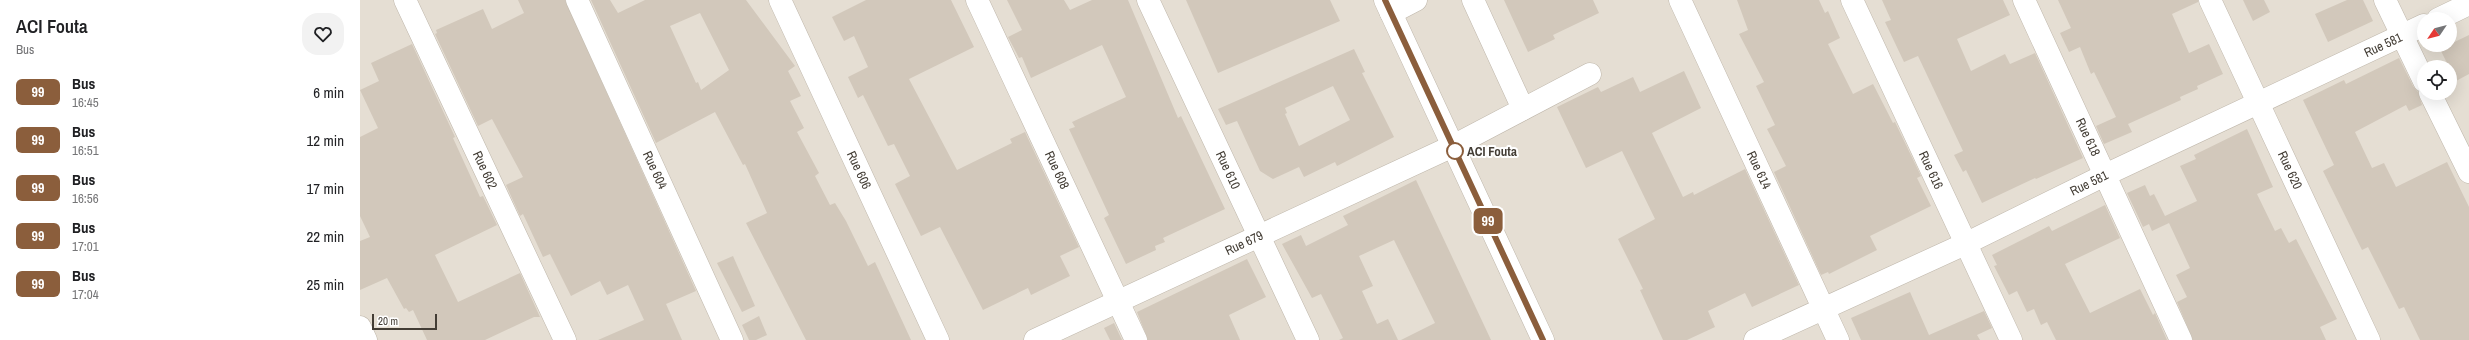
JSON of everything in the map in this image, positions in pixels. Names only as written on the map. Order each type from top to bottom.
[{"type":"street","name":"Rue 602","points":[[405,0],[565,340]]},
{"type":"street","name":"Rue 604","points":[[577,0],[732,340]]},
{"type":"street","name":"Rue 606","points":[[780,0],[938,340]]},
{"type":"street","name":"Rue 608","points":[[977,0],[1136,340]]},
{"type":"street","name":"Rue 610","points":[[1148,0],[1308,340]]},
{"type":"street","points":[[1416,0],[1388,6],[1543,340]]},
{"type":"street","points":[[1473,0],[1523,109]]},
{"type":"street","name":"Rue 614","points":[[1680,0],[1838,340]]},
{"type":"street","name":"Rue 616","points":[[1852,0],[2011,340]]},
{"type":"street","name":"Rue 618","points":[[2024,0],[2182,340]]},
{"type":"street","name":"Rue 620","points":[[2210,0],[2370,340]]},
{"type":"street","points":[[2385,0],[2417,67]]},
{"type":"street","points":[[2452,12],[2469,4]]},
{"type":"street","name":"Rue 581","points":[[1755,340],[1965,244],[2105,175],[2417,29]]},
{"type":"street","name":"Rue 679","points":[[1035,340],[1453,146],[1590,74]]},
{"type":"street","points":[[2433,100],[2469,172]]},
{"type":"street","points":[[360,327],[366,340]]},
{"type":"shaded area","points":[[360,0],[2469,0],[2469,340],[360,340]]},
{"type":"building","points":[[518,0],[565,0],[696,291],[666,304],[682,340],[598,340],[644,320],[628,285],[607,295],[600,281],[571,296],[550,254],[543,257],[523,214],[520,216],[506,185],[523,177],[492,119],[478,126],[435,34],[437,33],[436,30],[483,9],[492,29],[524,13]]},
{"type":"building","points":[[591,0],[610,0],[618,13],[645,0],[746,0],[795,66],[788,71],[801,96],[790,101],[804,128],[797,132],[819,173],[815,176],[830,205],[835,203],[846,221],[868,266],[875,262],[911,340],[806,340],[746,223],[767,213],[745,164],[743,165],[715,112],[656,143]],"holes":[[[700,13],[729,70],[701,90],[698,82],[696,83],[670,26]]]},
{"type":"building","points":[[866,0],[951,0],[974,47],[909,79],[957,170],[1012,143],[1010,139],[1025,132],[1079,247],[1060,256],[1070,276],[1031,295],[1028,288],[983,310],[940,227],[921,236],[895,184],[910,176],[894,144],[888,146],[863,95],[858,98],[848,77],[868,67],[854,36],[844,41],[832,17]]},
{"type":"building","points":[[1007,0],[1064,0],[1070,10],[1092,0],[1128,0],[1178,118],[1181,116],[1225,209],[1163,238],[1165,242],[1155,246],[1156,250],[1126,264],[1104,218],[1109,215],[1069,129],[1075,127],[1072,122],[1126,97],[1102,45],[1031,78],[1022,57],[1019,58],[1008,37],[1022,30]]},
{"type":"building","points":[[1186,0],[1330,0],[1340,21],[1218,73]]},
{"type":"building","points":[[1504,0],[1593,0],[1599,13],[1553,35],[1555,39],[1528,52]]},
{"type":"building","points":[[1737,0],[1819,0],[1825,13],[1828,11],[1840,38],[1828,44],[1853,94],[1873,84],[1893,123],[1895,122],[1921,176],[1917,178],[1931,206],[1870,236],[1877,250],[1829,274],[1828,272],[1821,275],[1774,172],[1786,166],[1767,129],[1775,125],[1756,86],[1764,82],[1739,34],[1748,30]]},
{"type":"building","points":[[1882,0],[2003,0],[2010,15],[1957,39],[1971,71],[2005,54],[2010,64],[2035,53],[2083,158],[2036,179],[2035,178],[1982,203],[1966,170],[1963,172],[1954,155],[1963,151],[1918,56],[1904,62],[1885,22],[1891,20]]},
{"type":"building","points":[[2058,0],[2198,0],[2198,2],[2172,14],[2189,53],[2209,44],[2223,74],[2197,86],[2198,89],[2180,97],[2181,100],[2128,124],[2132,132],[2104,144],[2096,126],[2116,117],[2094,72],[2091,74],[2080,47],[2069,52],[2060,33],[2071,28]]},
{"type":"building","points":[[2243,0],[2264,0],[2270,12],[2253,21]]},
{"type":"building","points":[[2347,0],[2363,0],[2373,21],[2328,42],[2315,14]]},
{"type":"building","points":[[2469,35],[2469,74],[2457,80],[2457,60],[2446,60],[2442,52],[2457,52],[2457,41]]},
{"type":"building","points":[[412,44],[455,137],[453,138],[480,197],[483,196],[497,225],[435,255],[458,302],[520,273],[540,317],[534,317],[485,340],[427,340],[413,310],[409,312],[406,308],[404,309],[387,278],[360,290],[360,241],[370,237],[360,216],[360,137],[378,128],[360,90],[379,81],[371,63]]},
{"type":"building","points":[[1354,49],[1365,72],[1362,73],[1394,137],[1337,166],[1335,162],[1304,177],[1299,167],[1273,179],[1260,171],[1237,121],[1226,125],[1218,109]],"holes":[[[1333,86],[1350,120],[1299,146],[1285,114],[1287,113],[1285,108]]]},
{"type":"building","points":[[2399,58],[2417,91],[2417,100],[2420,100],[2422,105],[2409,111],[2406,105],[2355,132],[2372,168],[2384,163],[2396,187],[2447,162],[2469,207],[2469,340],[2420,340],[2404,307],[2399,309],[2368,247],[2362,250],[2323,171],[2334,165],[2303,100],[2344,80],[2346,84]]},
{"type":"building","points":[[1684,71],[1701,108],[1652,133],[1683,197],[1693,192],[1694,195],[1745,169],[1799,285],[1752,307],[1745,293],[1708,311],[1715,327],[1687,340],[1663,340],[1640,290],[1643,289],[1618,239],[1655,219],[1622,151],[1586,168],[1557,107],[1598,87],[1601,92],[1633,77],[1640,92]]},
{"type":"building","points":[[2247,129],[2273,187],[2257,194],[2275,231],[2281,228],[2289,243],[2296,239],[2337,319],[2320,327],[2326,340],[2193,340],[2177,302],[2187,297],[2176,275],[2190,268],[2169,223],[2152,231],[2149,224],[2143,227],[2127,193],[2145,185],[2150,196],[2154,194],[2165,216],[2197,201],[2180,166],[2196,159],[2194,155]]},
{"type":"building","points":[[1416,180],[1491,340],[1401,340],[1435,323],[1394,240],[1359,256],[1373,286],[1362,291],[1377,324],[1388,319],[1398,340],[1339,340],[1343,338],[1321,294],[1312,298],[1282,244],[1301,235],[1306,246],[1348,225],[1343,216]]},
{"type":"building","points":[[2105,205],[2120,238],[2065,264],[2090,313],[2140,289],[2153,315],[2155,313],[2167,340],[2056,340],[2047,322],[2041,325],[2034,309],[2027,312],[2017,291],[2009,295],[1994,266],[1997,265],[1992,255],[2049,226],[2052,231]]},
{"type":"building","points":[[733,256],[755,306],[742,312],[717,263]]},
{"type":"building","points":[[1247,259],[1266,297],[1229,315],[1240,340],[1148,340],[1137,312]]},
{"type":"building","points":[[1910,292],[1929,335],[1984,311],[1992,328],[1977,335],[1980,340],[1861,340],[1851,318]]},
{"type":"building","points":[[759,316],[767,335],[756,340],[749,340],[742,325]]},
{"type":"building","points":[[1114,323],[1122,340],[1110,340],[1104,328]]},
{"type":"bus line","name":"99","points":[[1385,0],[1543,340]]},
{"type":"place","name":"ACI Fouta","points":[[1455,151]]}]
